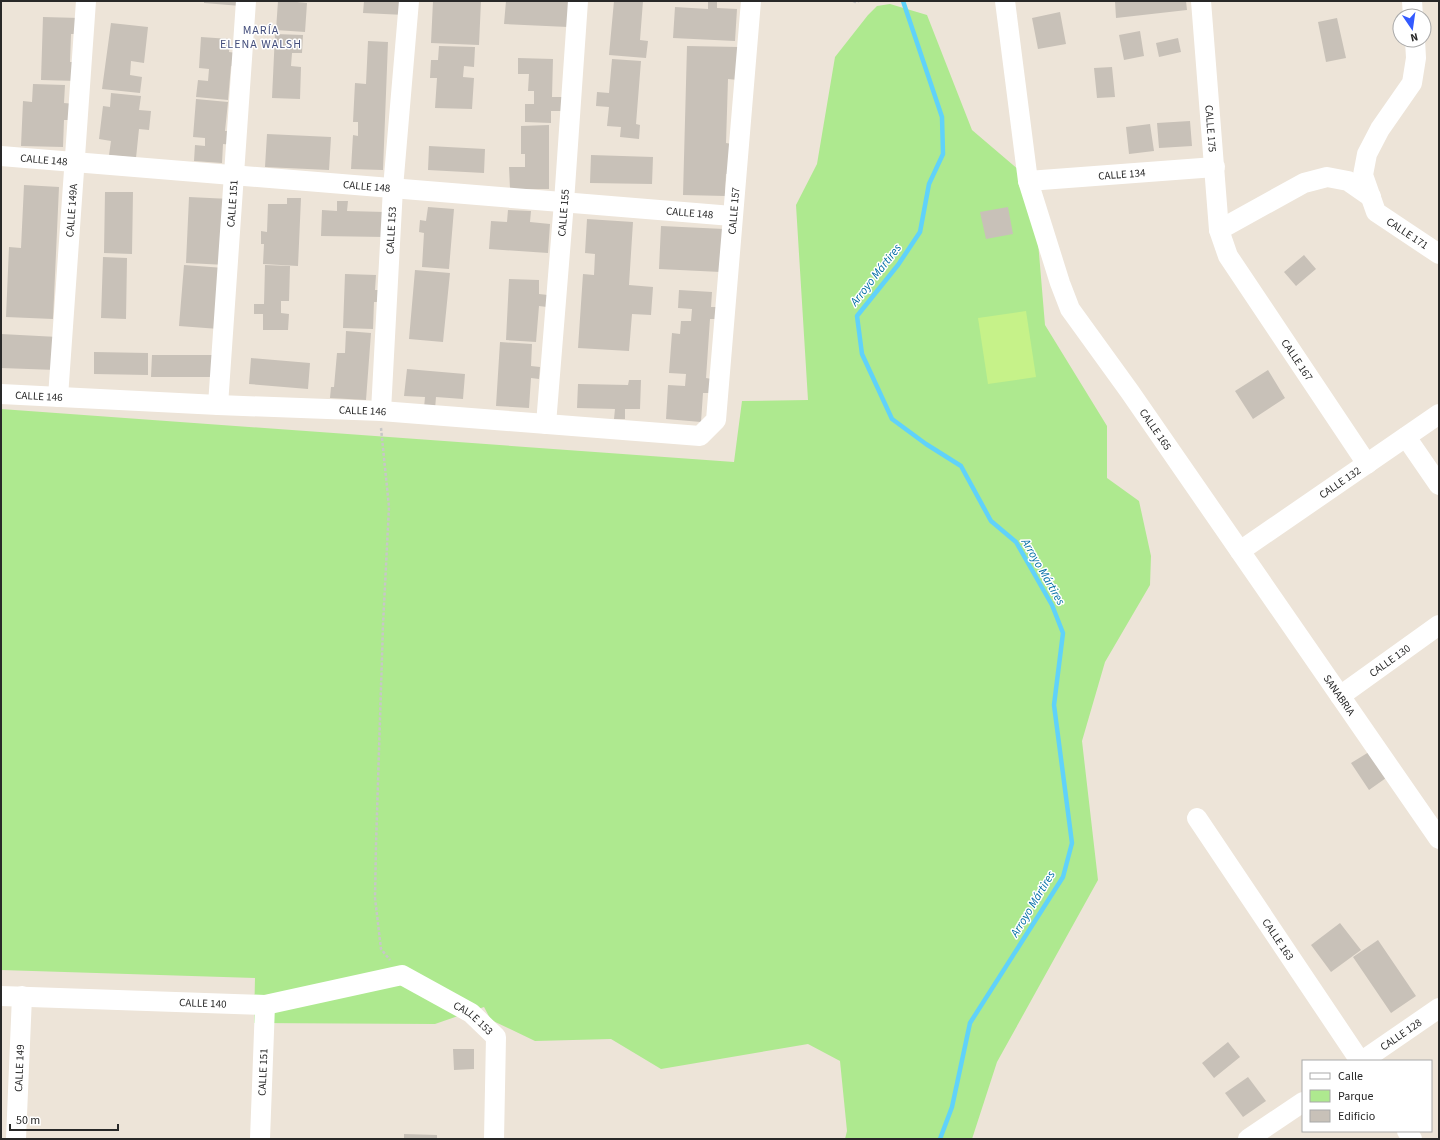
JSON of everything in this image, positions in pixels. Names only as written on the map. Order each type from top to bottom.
[{"type":"street","name":"CALLE 149A","points":[[58,397],[86,1]]},
{"type":"street","name":"CALLE 151","points":[[218,405],[246,1]]},
{"type":"street","name":"CALLE 153","points":[[381,411],[394,188],[409,1]]},
{"type":"street","name":"CALLE 155","points":[[546,424],[564,202],[578,1]]},
{"type":"street","name":"CALLE 157","points":[[716,420],[750,1]]},
{"type":"street","name":"CALLE 165","points":[[1006,1],[1028,181],[1060,283],[1070,309],[1130,392],[1240,551]]},
{"type":"street","name":"CALLE 175","points":[[1201,1],[1219,230],[1228,256]]},
{"type":"street","points":[[1374,205],[1363,175],[1367,154],[1380,129],[1412,82],[1416,58],[1415,48]]},
{"type":"street","name":"CALLE 148","points":[[1,156],[732,216]]},
{"type":"street","name":"CALLE 134","points":[[1028,181],[1215,167]]},
{"type":"street","points":[[1219,230],[1304,182],[1327,177],[1348,181],[1374,205]]},
{"type":"street","name":"CALLE 171","points":[[1374,205],[1439,254]]},
{"type":"street","name":"CALLE 167","points":[[1228,256],[1367,464]]},
{"type":"street","name":"CALLE 146","points":[[1,394],[218,405],[381,411],[700,436],[716,420]]},
{"type":"street","name":"CALLE 132","points":[[1240,551],[1439,414]]},
{"type":"street","points":[[1406,437],[1439,485]]},
{"type":"street","name":"SANABRIA","points":[[1240,551],[1439,839]]},
{"type":"street","name":"CALLE 130","points":[[1340,696],[1439,625]]},
{"type":"street","name":"CALLE 163","points":[[1197,818],[1360,1060]]},
{"type":"street","name":"CALLE 153","points":[[402,975],[471,1013],[496,1037],[494,1139]]},
{"type":"street","name":"CALLE 140","points":[[1,996],[265,1005],[402,975]]},
{"type":"street","name":"CALLE 149","points":[[16,1139],[22,996]]},
{"type":"street","name":"CALLE 151","points":[[260,1139],[265,1005]]},
{"type":"street","name":"CALLE 128","points":[[1362,1060],[1439,1008]]},
{"type":"street","points":[[1248,1139],[1302,1103]]},
{"type":"path","points":[[853,1],[859,1]]},
{"type":"path","points":[[381,411],[381,429],[389,507],[383,633],[375,898],[381,948],[402,975]]},
{"type":"green space","points":[[890,4],[927,15],[972,130],[1033,182],[1045,325],[1107,426],[1107,478],[1139,501],[1151,556],[1150,585],[1105,662],[1082,741],[1098,880],[997,1062],[972,1139],[845,1139],[847,1131],[840,1061],[808,1044],[661,1069],[611,1039],[535,1041],[491,1020],[484,1007],[435,1024],[254,1023],[255,978],[1,970],[1,409],[734,462],[742,401],[808,400],[796,205],[817,164],[835,57],[868,15],[877,6]]},
{"type":"green space","points":[[1026,311],[1036,377],[988,384],[978,318]]},
{"type":"building","points":[[204,1],[242,1],[241,6],[204,3]]},
{"type":"building","points":[[278,1],[297,1],[307,3],[305,32],[276,30]]},
{"type":"building","points":[[364,1],[406,1],[405,15],[363,13]]},
{"type":"building","points":[[433,1],[481,1],[479,45],[431,43]]},
{"type":"building","points":[[506,1],[569,1],[568,27],[504,24]]},
{"type":"building","points":[[614,1],[643,1],[640,40],[648,41],[646,58],[609,55]]},
{"type":"building","points":[[708,1],[717,1],[717,8],[737,9],[735,41],[673,38],[675,7],[708,9]]},
{"type":"building","points":[[1115,1],[1186,1],[1187,10],[1116,18]]},
{"type":"building","points":[[1060,12],[1066,44],[1038,49],[1032,18]]},
{"type":"building","points":[[43,17],[80,18],[79,34],[71,34],[70,62],[78,62],[78,81],[41,80]]},
{"type":"building","points":[[1337,18],[1346,58],[1326,62],[1318,22]]},
{"type":"building","points":[[111,23],[148,27],[144,63],[131,61],[130,75],[142,77],[140,93],[102,89]]},
{"type":"building","points":[[1140,31],[1144,56],[1124,60],[1119,35]]},
{"type":"building","points":[[275,34],[303,35],[302,53],[292,53],[291,66],[301,67],[300,99],[272,98]]},
{"type":"building","points":[[201,37],[230,39],[229,52],[236,53],[235,67],[231,66],[228,100],[196,97],[198,80],[208,81],[209,69],[199,68]]},
{"type":"building","points":[[1178,38],[1181,52],[1159,57],[1156,43]]},
{"type":"building","points":[[368,41],[388,42],[383,170],[351,169],[353,135],[358,136],[358,122],[353,122],[355,83],[366,84]]},
{"type":"building","points":[[439,46],[475,47],[474,67],[464,66],[463,77],[474,78],[472,109],[435,108],[437,78],[430,78],[431,60],[438,60]]},
{"type":"building","points":[[687,46],[739,47],[738,80],[728,79],[726,143],[732,144],[732,174],[726,174],[725,196],[683,195]]},
{"type":"building","points":[[518,58],[553,59],[552,97],[563,97],[562,111],[551,111],[551,123],[525,122],[525,104],[534,104],[534,91],[528,91],[529,74],[518,74]]},
{"type":"building","points":[[612,59],[641,61],[636,124],[640,125],[639,139],[620,137],[621,127],[607,126],[609,107],[596,106],[597,92],[609,93]]},
{"type":"building","points":[[1112,67],[1115,97],[1097,98],[1094,68]]},
{"type":"building","points":[[33,84],[65,85],[64,103],[75,104],[74,120],[64,120],[63,147],[21,146],[23,101],[32,102]]},
{"type":"building","points":[[111,93],[141,96],[139,110],[151,111],[149,130],[139,129],[136,158],[109,155],[111,141],[99,139],[103,106],[110,107]]},
{"type":"building","points":[[196,99],[228,102],[225,131],[234,131],[233,145],[223,144],[222,163],[194,161],[195,145],[205,146],[205,138],[193,137]]},
{"type":"building","points":[[1190,121],[1192,146],[1159,148],[1157,123]]},
{"type":"building","points":[[1150,124],[1154,151],[1129,154],[1126,127]]},
{"type":"building","points":[[549,125],[549,189],[510,189],[509,167],[525,167],[525,154],[521,154],[521,126]]},
{"type":"building","points":[[267,134],[331,137],[329,170],[265,167]]},
{"type":"building","points":[[429,146],[485,149],[484,173],[428,170]]},
{"type":"building","points":[[591,155],[653,157],[652,184],[590,183]]},
{"type":"building","points":[[24,185],[59,187],[53,319],[6,317],[9,247],[21,248]]},
{"type":"building","points":[[105,192],[133,192],[132,254],[104,253]]},
{"type":"building","points":[[189,197],[230,199],[227,265],[186,263]]},
{"type":"building","points":[[287,198],[301,198],[298,266],[263,264],[264,244],[261,244],[261,231],[267,232],[268,204],[287,204]]},
{"type":"building","points":[[337,201],[348,201],[347,211],[385,212],[384,237],[321,236],[322,210],[337,211]]},
{"type":"building","points":[[428,207],[454,209],[449,269],[422,267],[424,233],[419,232],[420,220],[426,221]]},
{"type":"building","points":[[1008,207],[1013,234],[986,239],[980,212]]},
{"type":"building","points":[[508,210],[531,211],[530,222],[550,224],[548,253],[489,249],[491,221],[507,222]]},
{"type":"building","points":[[587,219],[633,222],[629,285],[653,287],[651,315],[632,314],[629,351],[578,348],[583,274],[594,275],[595,254],[585,253]]},
{"type":"building","points":[[661,226],[724,229],[721,272],[659,269]]},
{"type":"building","points":[[1304,255],[1316,269],[1296,286],[1284,272]]},
{"type":"building","points":[[103,257],[127,258],[126,319],[101,318]]},
{"type":"building","points":[[184,265],[224,268],[219,329],[179,326]]},
{"type":"building","points":[[265,265],[290,266],[289,301],[281,301],[281,313],[289,314],[288,330],[263,330],[263,314],[254,314],[254,304],[264,304]]},
{"type":"building","points":[[415,270],[450,273],[443,342],[409,339]]},
{"type":"building","points":[[345,274],[376,275],[375,290],[383,290],[383,302],[374,302],[373,329],[343,328]]},
{"type":"building","points":[[509,279],[539,280],[539,294],[548,295],[547,307],[539,306],[536,342],[506,340]]},
{"type":"building","points":[[679,290],[712,292],[711,307],[716,307],[715,319],[710,319],[706,378],[712,379],[712,393],[703,393],[701,422],[666,419],[668,385],[685,386],[686,374],[669,373],[672,333],[680,334],[681,321],[691,321],[692,309],[678,308]]},
{"type":"building","points":[[346,331],[371,333],[366,400],[330,398],[331,387],[334,387],[337,353],[345,353]]},
{"type":"building","points":[[1,334],[58,337],[56,370],[1,368]]},
{"type":"building","points":[[500,342],[532,344],[531,366],[540,367],[539,379],[531,378],[529,408],[496,406]]},
{"type":"building","points":[[94,352],[148,353],[148,375],[94,374]]},
{"type":"building","points":[[152,355],[213,355],[213,377],[151,377]]},
{"type":"building","points":[[251,358],[310,363],[308,389],[249,384]]},
{"type":"building","points":[[407,369],[465,374],[463,399],[436,397],[435,409],[424,408],[425,397],[404,396]]},
{"type":"building","points":[[1268,370],[1285,398],[1253,419],[1235,391]]},
{"type":"building","points":[[629,380],[641,380],[640,409],[625,409],[625,419],[614,419],[615,409],[577,408],[578,384],[628,385]]},
{"type":"building","points":[[1369,752],[1386,778],[1369,790],[1351,763]]},
{"type":"building","points":[[1340,923],[1361,950],[1331,972],[1311,945]]},
{"type":"building","points":[[1378,940],[1416,996],[1391,1013],[1353,957]]},
{"type":"building","points":[[1228,1042],[1240,1057],[1214,1078],[1202,1063]]},
{"type":"building","points":[[453,1049],[474,1049],[474,1069],[454,1070]]},
{"type":"building","points":[[1248,1077],[1266,1101],[1243,1117],[1225,1093]]},
{"type":"building","points":[[404,1134],[437,1135],[437,1139],[404,1139]]},
{"type":"waterway","name":"Arroyo Mártires","points":[[903,1],[942,117],[943,154],[929,184],[920,232],[898,265],[857,316],[862,354],[892,419],[926,444],[961,466],[991,521],[1016,542],[1052,605],[1063,633],[1054,705],[1072,843],[1063,877],[970,1023],[952,1107],[940,1139]]},
{"type":"district","name":"MARÍA ELENA WALSH","points":[[261,37]]}]
